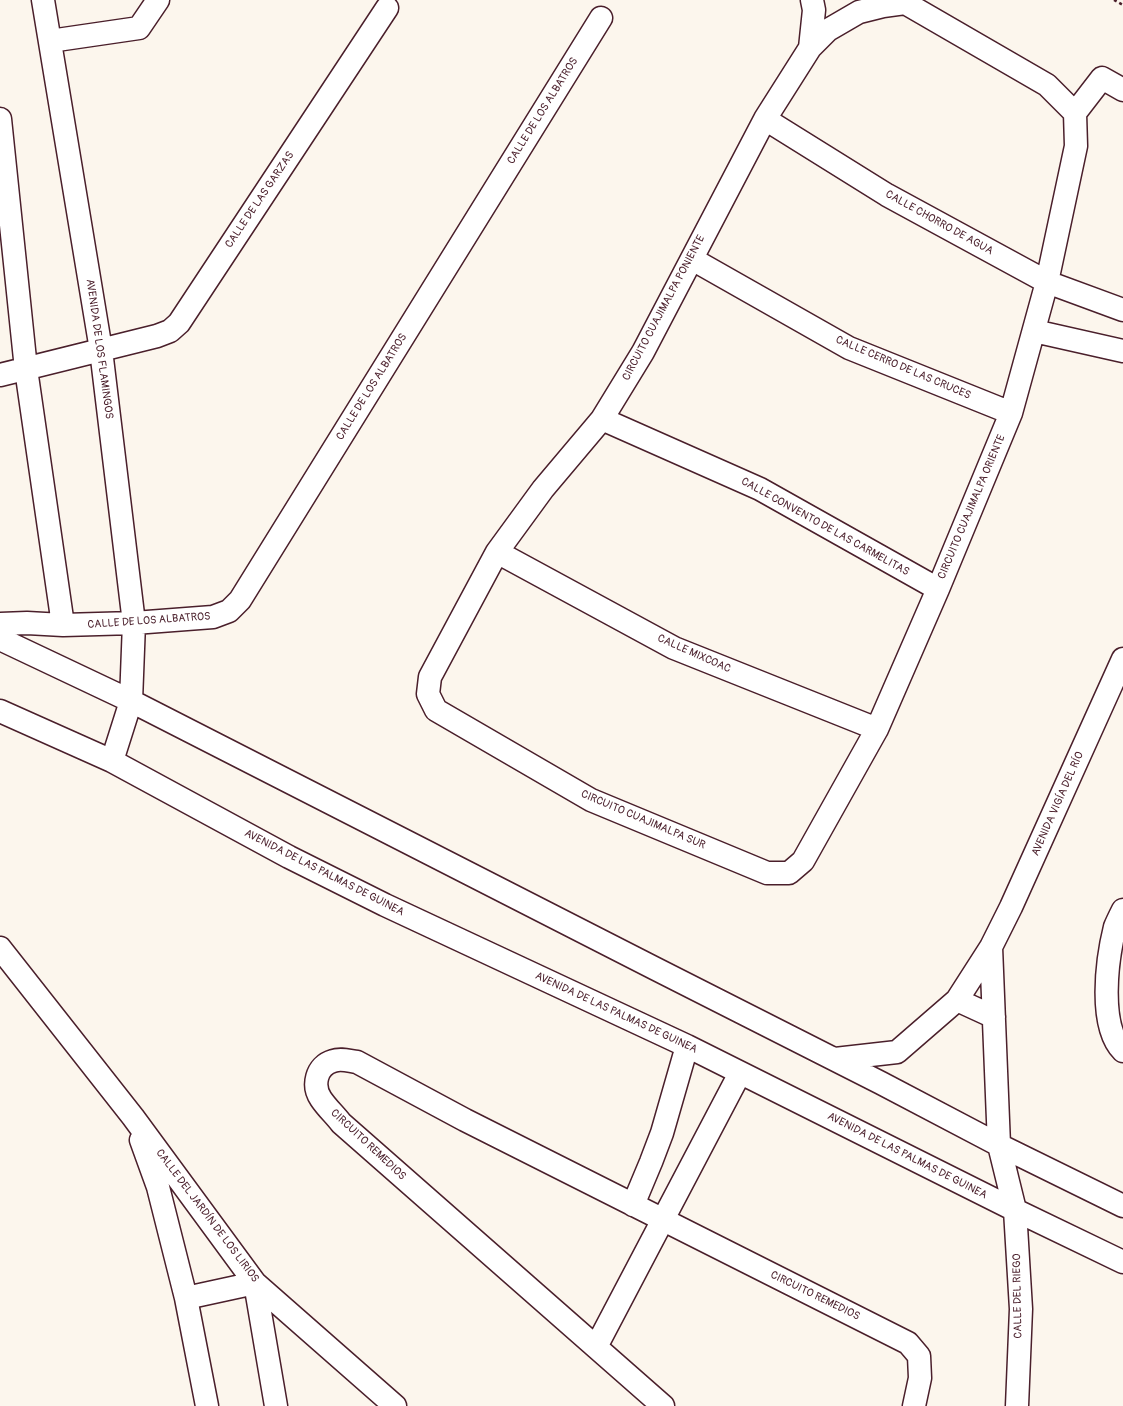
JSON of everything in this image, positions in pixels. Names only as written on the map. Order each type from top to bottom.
[{"type":"street","name":"AVENIDA DE LOS FLAMINGOS","points":[[43,0],[101,350],[134,623],[131,701]]},
{"type":"street","points":[[50,41],[139,28],[158,0]]},
{"type":"street","points":[[810,48],[814,10],[812,0]]},
{"type":"street","points":[[902,2],[1047,86],[1074,112],[1102,78],[1123,90]]},
{"type":"street","name":"CIRCUITO CUAJIMALPA PONIENTE","points":[[428,694],[430,677],[497,552],[543,489],[602,419],[643,352],[764,119],[810,48],[828,30],[859,12],[902,2]]},
{"type":"street","name":"CALLE DE LAS GARZAS","points":[[0,375],[157,336],[170,331],[179,322],[387,8]]},
{"type":"street","name":"CALLE DE LOS ALBATROS","points":[[63,626],[134,623],[213,617],[229,611],[240,600],[601,18]]},
{"type":"street","name":"CIRCUITO CUAJIMALPA ORIENTE","points":[[789,873],[803,861],[876,729],[938,589],[1011,413],[1046,282],[1076,146],[1074,112]]},
{"type":"street","points":[[0,119],[26,369],[63,626],[27,623],[0,624]]},
{"type":"street","name":"CALLE CHORRO DE AGUA","points":[[764,119],[887,195],[1046,282],[1123,310]]},
{"type":"street","name":"CALLE CERRO DE LAS CRUCES","points":[[692,259],[848,348],[1011,413]]},
{"type":"street","points":[[1034,331],[1123,351]]},
{"type":"street","name":"CALLE CONVENTO DE LAS CARMELITAS","points":[[602,419],[760,489],[938,589]]},
{"type":"street","name":"CALLE MIXCOAC","points":[[497,552],[674,648],[876,729]]},
{"type":"street","points":[[0,639],[131,701],[835,1059],[999,1146],[1123,1206]]},
{"type":"street","name":"AVENIDA VIGÍA DEL RÍO","points":[[835,1059],[897,1052],[957,1000],[991,947],[1011,907],[1123,660]]},
{"type":"street","name":"CIRCUITO CUAJIMALPA SUR","points":[[428,694],[436,710],[591,800],[767,873],[789,873]]},
{"type":"street","points":[[112,761],[131,701]]},
{"type":"street","name":"AVENIDA DE LAS PALMAS DE GUINEA","points":[[0,711],[112,761],[289,857],[385,906],[688,1046],[1015,1210],[1123,1262]]},
{"type":"street","points":[[1123,910],[1116,926],[1109,956],[1106,986],[1107,1016],[1118,1046],[1123,1051]]},
{"type":"street","name":"AVENIDA VIGÍA DEL RÍO","points":[[991,947],[999,1146]]},
{"type":"street","name":"CALLE DEL JARDÍN DE LOS LIRIOS","points":[[0,948],[133,1117],[255,1283],[395,1406]]},
{"type":"street","points":[[957,1000],[994,1017]]},
{"type":"street","points":[[633,1205],[662,1133],[688,1046]]},
{"type":"street","name":"CIRCUITO REMEDIOS","points":[[663,1406],[341,1123],[320,1098],[316,1086],[317,1076],[323,1067],[332,1061],[342,1059],[357,1062],[465,1120],[908,1343],[918,1356],[919,1363],[920,1378],[914,1406]]},
{"type":"street","points":[[596,1347],[740,1073]]},
{"type":"street","name":"CALLE DEL JARDÍN DE LOS LIRIOS","points":[[133,1117],[158,1187],[186,1298]]},
{"type":"street","name":"CALLE DEL RIEGO","points":[[999,1146],[1015,1210],[1021,1309],[1017,1406]]},
{"type":"street","points":[[207,1406],[186,1298],[255,1283],[276,1406]]},
{"type":"path","points":[[1114,0],[1123,5]]}]
